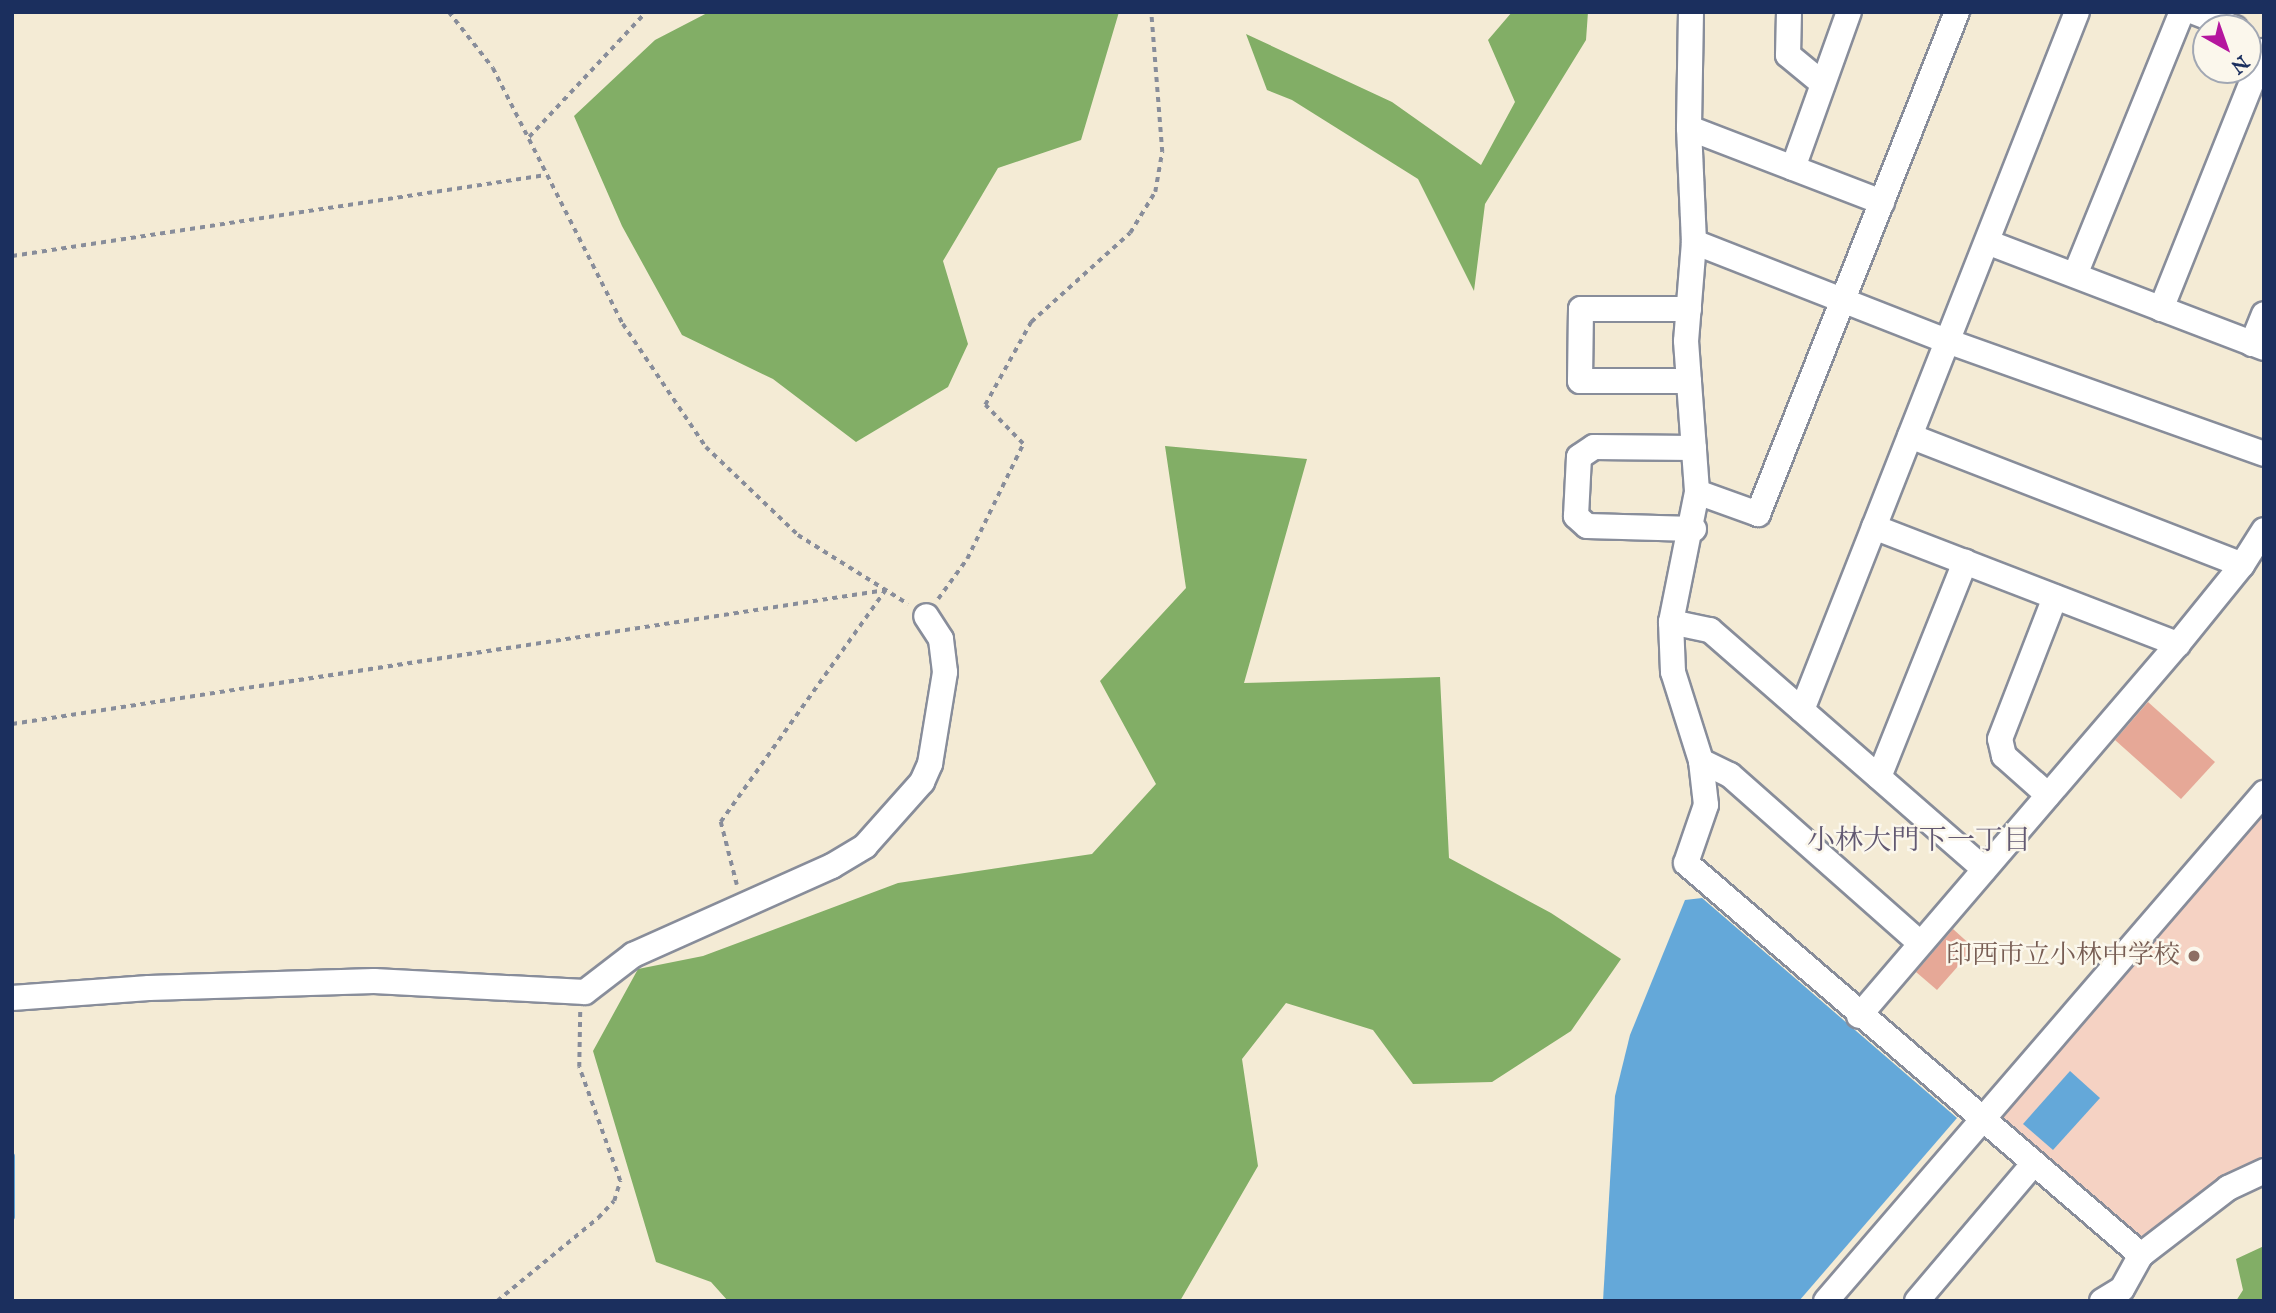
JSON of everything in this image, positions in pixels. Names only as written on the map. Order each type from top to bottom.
[{"type":"street","points":[[1691,12],[1689,128],[1694,242],[1689,309],[1689,381],[1698,492],[1694,529],[1671,622],[1673,672],[1701,761],[1706,805],[1686,863],[1859,1016],[2141,1255]]},
{"type":"street","points":[[1789,12],[1788,55],[1822,83]]},
{"type":"street","points":[[1793,168],[1849,12]]},
{"type":"street","points":[[1698,492],[1758,514],[1957,12]]},
{"type":"street","points":[[1802,710],[2077,12]]},
{"type":"street","points":[[2075,275],[2182,12]]},
{"type":"street","points":[[2161,309],[2264,51]]},
{"type":"street","points":[[1689,128],[1882,202]]},
{"type":"street","points":[[1694,242],[1947,341],[2264,454]]},
{"type":"street","points":[[1986,242],[2258,346],[2264,314]]},
{"type":"street","points":[[1689,309],[1581,309],[1580,381],[1689,381]]},
{"type":"street","points":[[1910,436],[2242,565]]},
{"type":"street","points":[[1694,448],[1594,447],[1578,457],[1576,516],[1587,526],[1694,529]]},
{"type":"street","points":[[1874,527],[2178,644]]},
{"type":"street","points":[[1859,1016],[2178,644],[2242,565],[2264,530]]},
{"type":"street","points":[[1879,777],[1965,562]]},
{"type":"street","points":[[2048,795],[2004,756],[2000,739],[2055,597]]},
{"type":"street","points":[[12,998],[149,988],[373,981],[585,992],[633,955],[743,903],[832,866],[865,846],[922,782],[942,713],[945,672],[941,639],[926,616]]},
{"type":"street","points":[[1671,622],[1710,630],[1984,869]]},
{"type":"street","points":[[1701,761],[1730,775],[1920,943]]},
{"type":"street","points":[[1826,1301],[2264,793]]},
{"type":"street","points":[[1917,1301],[2033,1164]]},
{"type":"street","points":[[2102,1301],[2122,1289],[2141,1255],[2228,1188],[2264,1171]]},
{"type":"path","points":[[449,12],[493,68],[623,324],[706,447],[799,535],[926,616],[967,559],[1023,444],[985,405],[1031,322],[1130,233],[1155,192],[1162,152],[1150,12]]},
{"type":"path","points":[[529,137],[646,12]]},
{"type":"path","points":[[12,256],[546,175]]},
{"type":"path","points":[[12,724],[886,590]]},
{"type":"path","points":[[743,903],[720,822],[886,590]]},
{"type":"path","points":[[497,1301],[598,1219],[614,1201],[620,1181],[579,1067],[577,1025],[585,992]]},
{"type":"shaded area","name":"印西市立小林中学校","points":[[2264,793],[2264,1171],[2141,1255],[1983,1120]]},
{"type":"green space","points":[[709,12],[1119,12],[1081,140],[998,168],[943,261],[968,344],[948,387],[856,442],[773,379],[682,335],[622,226],[574,116],[655,40]]},
{"type":"green space","points":[[1512,12],[1588,12],[1586,40],[1485,204],[1474,291],[1418,179],[1292,100],[1267,90],[1246,34],[1392,102],[1481,165],[1515,102],[1488,40]]},
{"type":"green space","points":[[1165,446],[1307,459],[1244,683],[1440,677],[1449,858],[1551,913],[1621,959],[1571,1031],[1492,1082],[1413,1084],[1373,1030],[1286,1003],[1242,1059],[1258,1166],[1180,1301],[728,1301],[711,1282],[656,1262],[593,1051],[638,969],[703,956],[898,883],[1092,854],[1156,784],[1100,681],[1186,588]]},
{"type":"green space","points":[[2264,1246],[2264,1301],[2236,1301],[2243,1290],[2236,1259]]},
{"type":"water","points":[[1702,898],[1957,1118],[1799,1301],[1603,1301],[1615,1096],[1630,1035],[1685,900]]},
{"type":"water","points":[[2070,1071],[2100,1098],[2053,1150],[2023,1124]]},
{"type":"building","points":[[2148,702],[2215,762],[2181,799],[2115,740]]},
{"type":"building","points":[[1953,929],[1974,948],[1937,990],[1916,972]]},
{"type":"waterway","points":[[12,1156],[12,1217]]},
{"type":"place","name":"印西市立小林中学校","points":[[2194,956]]},
{"type":"district","name":"小林大門下一丁目","points":[[1919,842]]}]
